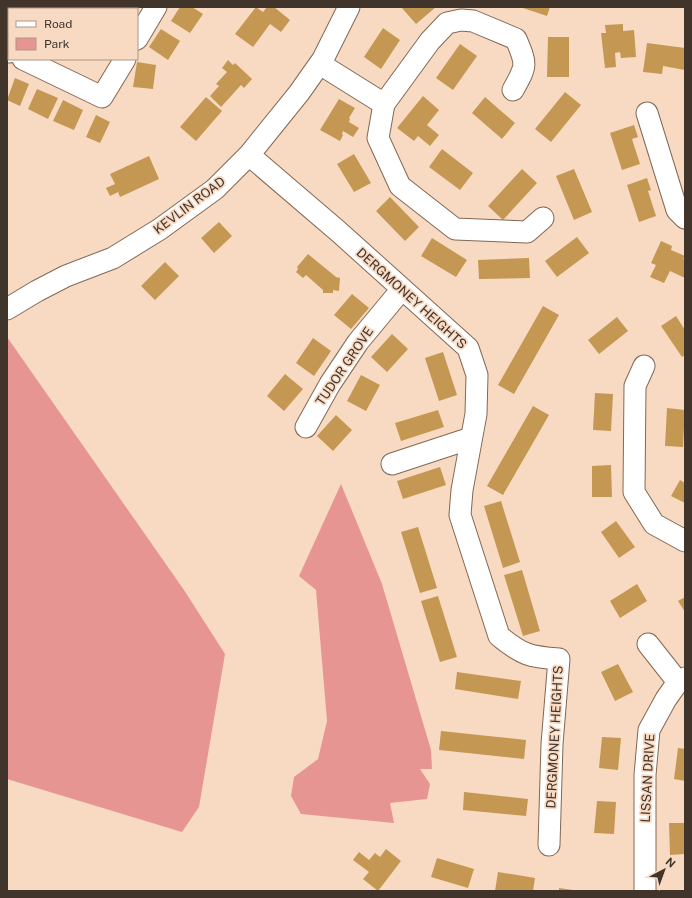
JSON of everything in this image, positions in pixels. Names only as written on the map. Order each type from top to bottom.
[{"type":"street","points":[[7,13],[8,7]]},
{"type":"street","points":[[138,37],[156,7]]},
{"type":"street","name":"KEVLIN ROAD","points":[[7,309],[37,290],[66,276],[113,258],[160,229],[215,189],[249,155],[299,93],[320,64],[349,7]]},
{"type":"street","points":[[513,90],[524,71],[525,60],[516,39],[473,21],[461,20],[447,23],[434,37],[384,104],[378,138],[400,186],[455,229],[526,232],[543,218]]},
{"type":"street","points":[[25,60],[102,97],[124,60]]},
{"type":"street","points":[[320,64],[384,104]]},
{"type":"street","points":[[647,113],[676,210],[685,218]]},
{"type":"street","name":"DERGMONEY HEIGHTS","points":[[249,155],[339,232],[468,348],[477,375],[476,414],[462,490],[460,515],[500,636],[515,650],[533,657],[559,659],[552,744],[548,845]]},
{"type":"street","name":"TUDOR GROVE","points":[[306,427],[330,384],[358,342],[402,289]]},
{"type":"street","points":[[644,366],[635,386],[634,492],[654,524],[685,541]]},
{"type":"street","points":[[392,464],[471,438]]},
{"type":"street","points":[[648,644],[682,680]]},
{"type":"street","name":"LISSAN DRIVE","points":[[645,891],[645,775],[649,730],[666,699],[682,680]]},
{"type":"green space","points":[[7,337],[184,590],[225,654],[199,807],[182,832],[7,779]]},
{"type":"green space","points":[[341,484],[382,584],[431,750],[432,769],[420,769],[430,784],[427,799],[390,803],[394,823],[301,814],[291,796],[294,777],[318,759],[327,721],[316,590],[299,576]]},
{"type":"building","points":[[97,7],[119,7],[118,8]]},
{"type":"building","points":[[180,7],[192,7],[203,14],[190,33],[171,21]]},
{"type":"building","points":[[256,7],[263,12],[267,7],[274,7],[290,20],[281,32],[270,24],[253,47],[235,34]]},
{"type":"building","points":[[401,7],[436,7],[416,24]]},
{"type":"building","points":[[520,7],[550,7],[547,16]]},
{"type":"building","points":[[623,24],[623,31],[634,30],[636,57],[621,58],[620,52],[615,53],[616,67],[605,68],[601,33],[606,33],[605,25]]},
{"type":"building","points":[[383,28],[400,40],[381,69],[364,57]]},
{"type":"building","points":[[161,29],[180,41],[168,60],[149,47]]},
{"type":"building","points":[[548,37],[569,37],[569,77],[547,77]]},
{"type":"building","points":[[647,43],[685,48],[685,70],[663,66],[662,74],[643,72]]},
{"type":"building","points":[[460,44],[477,56],[453,90],[436,78]]},
{"type":"building","points":[[228,60],[233,65],[235,63],[252,79],[244,88],[241,85],[221,107],[210,96],[219,86],[216,84],[227,72],[222,68]]},
{"type":"building","points":[[137,62],[156,65],[153,89],[133,87]]},
{"type":"building","points":[[15,78],[29,84],[20,106],[7,100]]},
{"type":"building","points":[[37,89],[58,98],[48,119],[28,109]]},
{"type":"building","points":[[565,92],[581,105],[551,142],[535,129]]},
{"type":"building","points":[[423,96],[439,110],[427,125],[439,135],[430,146],[418,136],[414,141],[397,128]]},
{"type":"building","points":[[206,97],[222,111],[196,141],[180,127]]},
{"type":"building","points":[[485,97],[515,123],[502,139],[472,113]]},
{"type":"building","points":[[339,99],[355,108],[349,118],[349,122],[359,128],[353,137],[343,131],[340,141],[320,130]]},
{"type":"building","points":[[63,100],[83,110],[74,130],[53,121]]},
{"type":"building","points":[[96,115],[110,122],[100,143],[86,137]]},
{"type":"building","points":[[634,125],[638,137],[632,139],[640,164],[622,170],[610,133]]},
{"type":"building","points":[[442,149],[473,173],[460,190],[429,167]]},
{"type":"building","points":[[354,154],[371,183],[354,192],[337,164]]},
{"type":"building","points":[[149,156],[159,179],[120,197],[118,192],[110,196],[106,188],[115,184],[110,174]]},
{"type":"building","points":[[522,169],[537,183],[503,220],[488,206]]},
{"type":"building","points":[[574,169],[592,212],[574,220],[556,176]]},
{"type":"building","points":[[647,178],[651,190],[648,191],[656,216],[639,222],[627,185]]},
{"type":"building","points":[[390,197],[419,227],[405,241],[376,211]]},
{"type":"building","points":[[219,222],[232,236],[214,253],[201,238]]},
{"type":"building","points":[[577,237],[589,253],[557,277],[545,261]]},
{"type":"building","points":[[432,238],[467,260],[456,277],[421,256]]},
{"type":"building","points":[[661,241],[672,246],[671,250],[685,256],[683,259],[685,260],[685,278],[670,271],[664,283],[650,277],[656,265],[651,263]]},
{"type":"building","points":[[308,254],[336,277],[340,278],[339,291],[333,290],[333,293],[323,293],[323,290],[306,275],[303,278],[296,272],[298,269],[297,267]]},
{"type":"building","points":[[529,258],[530,278],[479,279],[478,260]]},
{"type":"building","points":[[165,262],[179,276],[155,300],[141,286]]},
{"type":"building","points":[[352,294],[369,308],[351,329],[334,315]]},
{"type":"building","points":[[543,306],[559,315],[514,394],[498,385]]},
{"type":"building","points":[[676,316],[685,330],[685,355],[682,357],[661,326]]},
{"type":"building","points":[[617,317],[628,331],[599,354],[588,340]]},
{"type":"building","points":[[392,334],[408,349],[387,372],[371,357]]},
{"type":"building","points":[[313,338],[331,351],[314,376],[296,363]]},
{"type":"building","points":[[443,352],[457,395],[439,401],[425,358]]},
{"type":"building","points":[[285,374],[303,389],[284,411],[267,396]]},
{"type":"building","points":[[361,375],[380,385],[366,411],[347,401]]},
{"type":"building","points":[[595,393],[613,394],[611,431],[593,430]]},
{"type":"building","points":[[533,406],[549,415],[503,495],[487,486]]},
{"type":"building","points":[[667,408],[685,410],[683,447],[665,446]]},
{"type":"building","points":[[438,410],[444,427],[401,441],[395,423]]},
{"type":"building","points":[[336,415],[352,430],[333,451],[317,436]]},
{"type":"building","points":[[611,465],[612,497],[592,497],[592,466]]},
{"type":"building","points":[[440,467],[446,485],[403,499],[397,481]]},
{"type":"building","points":[[680,480],[685,483],[685,503],[671,496]]},
{"type":"building","points":[[501,501],[520,562],[503,568],[484,506]]},
{"type":"building","points":[[616,521],[635,547],[619,558],[601,532]]},
{"type":"building","points":[[418,527],[437,588],[420,593],[401,532]]},
{"type":"building","points":[[522,570],[540,631],[523,636],[504,575]]},
{"type":"building","points":[[637,584],[647,601],[620,618],[610,601]]},
{"type":"building","points":[[438,596],[457,657],[440,662],[421,601]]},
{"type":"building","points":[[685,597],[685,612],[678,601]]},
{"type":"building","points":[[618,664],[633,692],[615,701],[601,672]]},
{"type":"building","points":[[457,672],[521,681],[518,699],[455,689]]},
{"type":"building","points":[[441,731],[526,740],[524,759],[439,750]]},
{"type":"building","points":[[602,737],[621,738],[618,770],[599,768]]},
{"type":"building","points":[[678,748],[685,749],[685,781],[674,779]]},
{"type":"building","points":[[464,792],[528,799],[526,816],[463,810]]},
{"type":"building","points":[[597,801],[616,802],[614,834],[594,833]]},
{"type":"building","points":[[669,823],[685,823],[685,854],[670,855]]},
{"type":"building","points":[[386,849],[401,861],[378,891],[363,879],[369,872],[353,860],[359,852],[369,860],[375,853],[380,857]]},
{"type":"building","points":[[437,858],[474,869],[468,888],[431,877]]},
{"type":"building","points":[[498,872],[535,878],[533,891],[495,891]]},
{"type":"building","points":[[559,888],[573,890],[573,891],[559,891]]}]
